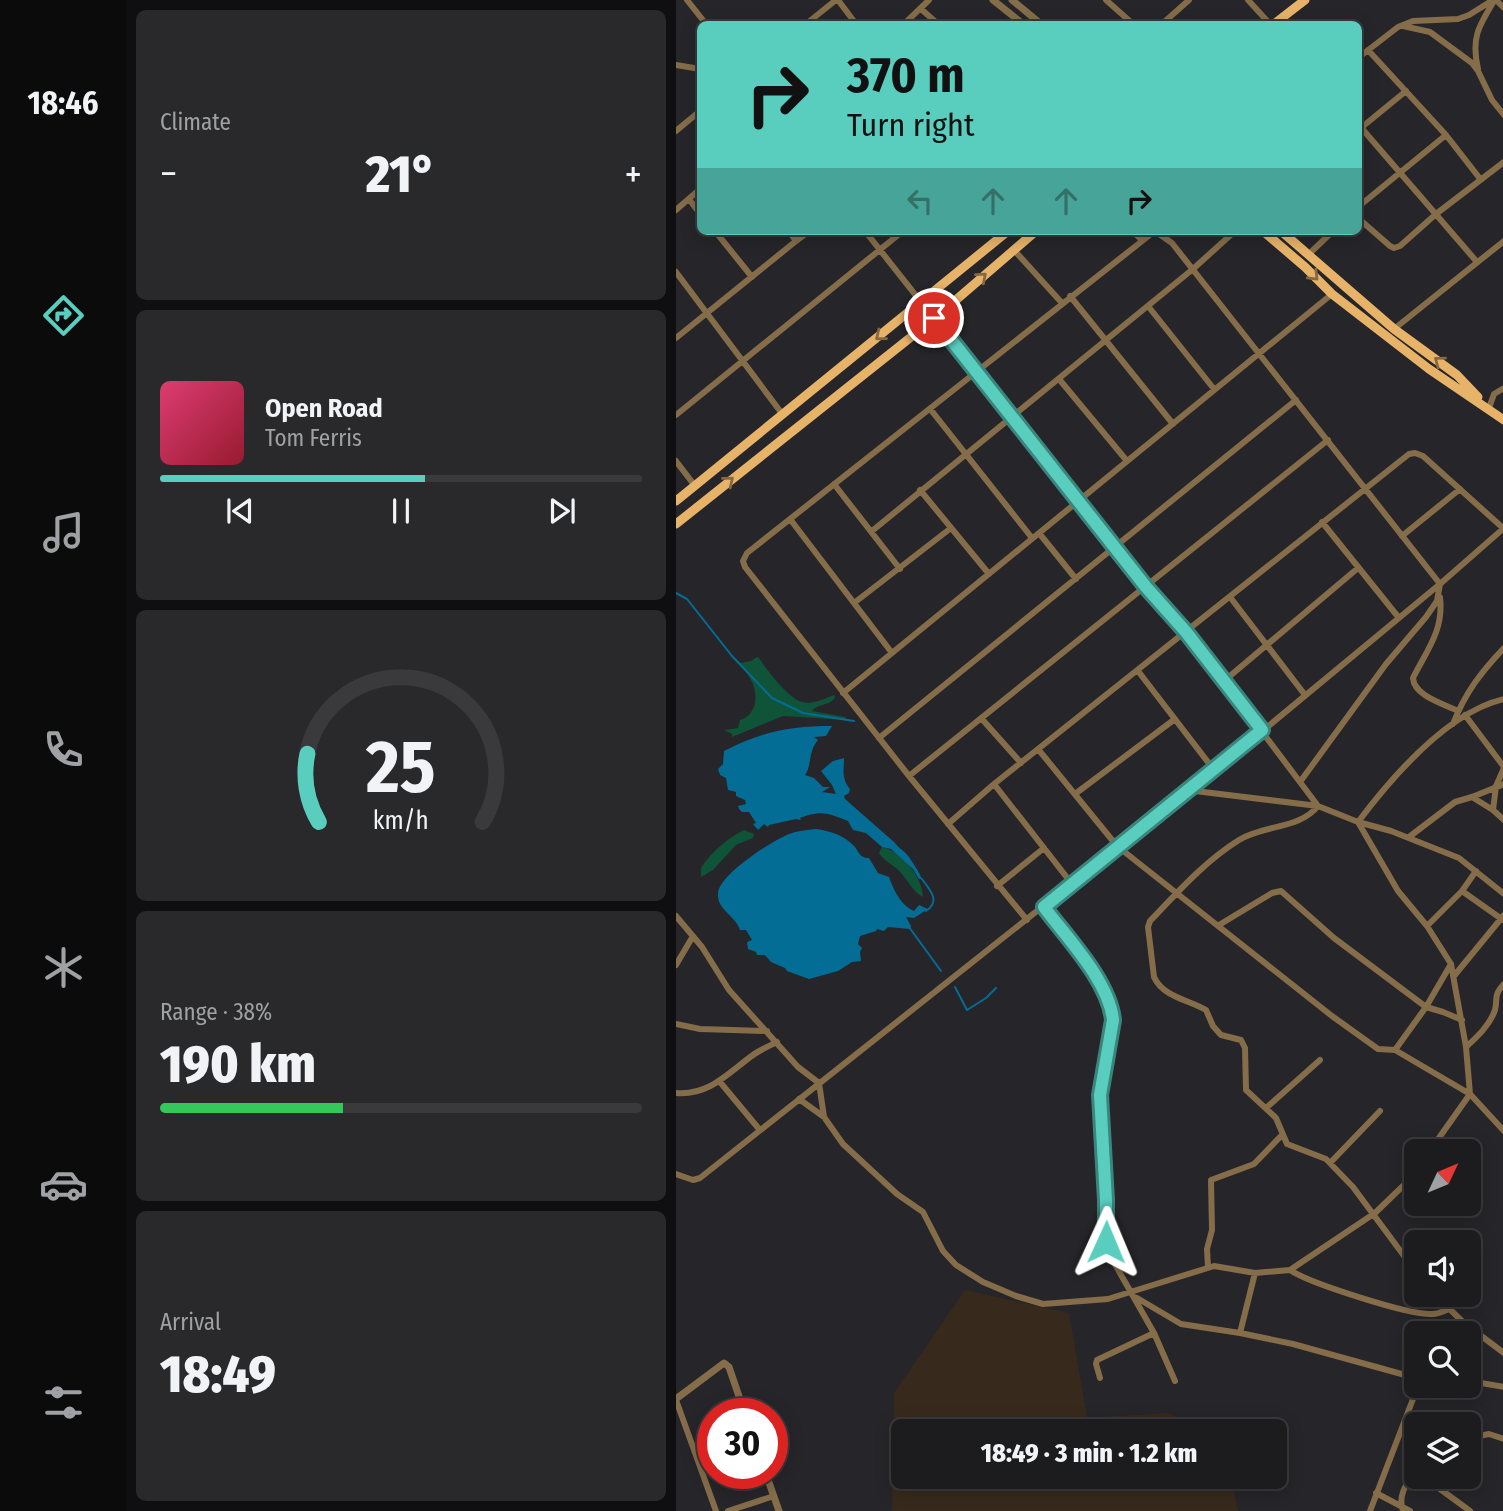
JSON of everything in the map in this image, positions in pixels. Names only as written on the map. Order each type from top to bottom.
[{"type":"main road","points":[[1276,21],[1305,0]]},
{"type":"main road","points":[[676,501],[1003,235]]},
{"type":"main road","points":[[676,524],[934,318],[1031,235]]},
{"type":"main road","points":[[1268,235],[1332,294],[1429,369],[1504,420]]},
{"type":"main road","points":[[1286,235],[1394,329],[1457,375],[1489,408]]},
{"type":"main road","points":[[759,435],[770,448]]},
{"type":"street","points":[[687,0],[704,21]]},
{"type":"street","points":[[810,21],[837,0],[854,21]]},
{"type":"street","points":[[907,21],[929,0]]},
{"type":"street","points":[[993,0],[1018,21]]},
{"type":"street","points":[[1106,0],[1130,21]]},
{"type":"street","points":[[1165,21],[1189,0]]},
{"type":"street","points":[[1248,0],[1269,21]]},
{"type":"street","points":[[1495,0],[1504,8]]},
{"type":"street","points":[[1362,55],[1398,27],[1424,19],[1458,19],[1495,0]]},
{"type":"street","points":[[1478,71],[1473,50],[1474,40],[1495,0]]},
{"type":"street","points":[[1017,2],[1038,21]]},
{"type":"street","points":[[921,9],[935,21]]},
{"type":"street","points":[[1398,27],[1413,27],[1430,32],[1472,63],[1492,100],[1503,113]]},
{"type":"street","points":[[1368,50],[1446,135],[1481,180]]},
{"type":"street","points":[[676,65],[697,68]]},
{"type":"street","points":[[1362,124],[1406,91]]},
{"type":"street","points":[[676,131],[697,114]]},
{"type":"street","points":[[1362,128],[1477,262]]},
{"type":"street","points":[[1362,204],[1446,135]]},
{"type":"street","points":[[1362,221],[1394,248],[1404,244],[1436,215],[1504,162]]},
{"type":"street","points":[[676,210],[697,192]]},
{"type":"street","points":[[689,199],[697,210]]},
{"type":"street","points":[[717,235],[752,277]]},
{"type":"street","points":[[792,235],[796,241]]},
{"type":"street","points":[[676,338],[804,235]]},
{"type":"street","points":[[868,235],[1146,587],[1186,632],[1318,806]]},
{"type":"street","points":[[676,415],[898,235]]},
{"type":"street","points":[[1136,235],[1141,239]]},
{"type":"street","points":[[1027,920],[843,693],[743,561],[747,553],[1149,235]]},
{"type":"street","points":[[1161,235],[1193,269],[1440,584],[1441,620],[1413,678],[1413,684],[1421,692],[1458,711]]},
{"type":"street","points":[[871,531],[1193,269],[1231,235]]},
{"type":"street","points":[[1308,255],[1329,235]]},
{"type":"street","points":[[1394,329],[1504,240]]},
{"type":"street","points":[[1014,250],[1062,303]]},
{"type":"street","points":[[676,272],[783,415]]},
{"type":"street","points":[[843,693],[1332,294]]},
{"type":"street","points":[[1070,296],[1172,424]]},
{"type":"street","points":[[1148,306],[1214,389]]},
{"type":"street","points":[[1059,379],[1127,461]]},
{"type":"street","points":[[1489,408],[1494,394],[1504,388]]},
{"type":"street","points":[[879,738],[1296,400]]},
{"type":"street","points":[[931,410],[1032,538]]},
{"type":"street","points":[[909,776],[1328,440]]},
{"type":"street","points":[[676,1174],[693,1180],[700,1178],[1214,770],[1440,584],[1503,528],[1423,456],[1409,454],[994,784],[948,824]]},
{"type":"street","points":[[676,461],[695,486]]},
{"type":"street","points":[[834,484],[900,569]]},
{"type":"street","points":[[1402,536],[1460,489]]},
{"type":"street","points":[[920,490],[989,574]]},
{"type":"street","points":[[790,519],[892,653]]},
{"type":"street","points":[[1322,522],[1399,618]]},
{"type":"street","points":[[854,603],[951,528]]},
{"type":"street","points":[[1039,533],[1076,579]]},
{"type":"street","points":[[1497,534],[1504,541]]},
{"type":"street","points":[[1224,681],[1358,568]]},
{"type":"street","points":[[1300,782],[1386,664],[1426,617],[1439,595]]},
{"type":"street","points":[[1230,597],[1305,695]]},
{"type":"street","points":[[1453,724],[1473,683],[1504,648]]},
{"type":"street","points":[[1138,670],[1214,770]]},
{"type":"street","points":[[1358,822],[1383,790],[1453,724],[1477,707],[1504,699]]},
{"type":"street","points":[[1465,715],[1504,768],[1493,810]]},
{"type":"street","points":[[981,718],[1021,763]]},
{"type":"street","points":[[1075,794],[1175,719]]},
{"type":"street","points":[[1038,749],[1117,846],[1378,1049],[1395,1050],[1470,1094],[1504,1131]]},
{"type":"street","points":[[994,784],[1072,884]]},
{"type":"street","points":[[1409,838],[1446,807],[1500,785]]},
{"type":"street","points":[[1187,790],[1318,806],[1459,858],[1504,894]]},
{"type":"street","points":[[1472,797],[1504,820]]},
{"type":"street","points":[[1318,806],[1307,818],[1241,839],[1214,859],[1150,921],[1148,927],[1154,978],[1165,991],[1206,1010],[1213,1026],[1221,1035],[1236,1038],[1245,1044],[1246,1090],[1249,1094],[1276,1118],[1281,1136],[1287,1144],[1322,1157],[1353,1186],[1404,1255]]},
{"type":"street","points":[[1358,822],[1398,891],[1427,926],[1451,964],[1466,1047],[1470,1094],[1438,1139]]},
{"type":"street","points":[[997,886],[1044,848]]},
{"type":"street","points":[[1427,926],[1462,891],[1476,871]]},
{"type":"street","points":[[1219,925],[1272,893],[1281,891],[1334,938],[1426,1007],[1462,1020]]},
{"type":"street","points":[[1454,976],[1503,918],[1462,891]]},
{"type":"street","points":[[1044,907],[1099,981],[1112,1012],[1113,1020],[1100,1095],[1106,1200],[1104,1236],[1112,1259],[1154,1333],[1175,1381]]},
{"type":"street","points":[[676,916],[693,936],[729,990],[798,1068],[819,1083],[824,1117]]},
{"type":"street","points":[[676,965],[693,936]]},
{"type":"street","points":[[1395,1050],[1426,1007],[1451,964]]},
{"type":"street","points":[[1466,1047],[1482,1032],[1494,1011],[1495,994],[1504,984]]},
{"type":"street","points":[[1494,1011],[1504,1015]]},
{"type":"street","points":[[676,1024],[700,1029],[767,1031]]},
{"type":"street","points":[[676,1093],[701,1091],[720,1082],[752,1056],[777,1042]]},
{"type":"street","points":[[1266,1108],[1320,1060]]},
{"type":"street","points":[[720,1082],[759,1129]]},
{"type":"street","points":[[799,1099],[824,1117],[843,1144],[901,1199],[923,1212],[943,1251],[956,1265],[983,1282],[1043,1304],[1094,1302],[1133,1294],[1208,1267],[1219,1266],[1255,1273],[1290,1270],[1375,1213],[1404,1185]]},
{"type":"street","points":[[1330,1163],[1380,1111]]},
{"type":"street","points":[[1208,1267],[1207,1249],[1212,1230],[1211,1180],[1254,1164],[1281,1136]]},
{"type":"street","points":[[1290,1270],[1305,1279],[1385,1304],[1434,1314],[1449,1308],[1504,1353]]},
{"type":"street","points":[[1240,1333],[1255,1273]]},
{"type":"street","points":[[1133,1294],[1181,1324],[1293,1344],[1404,1375]]},
{"type":"street","points":[[1100,1378],[1097,1360],[1154,1333]]},
{"type":"street","points":[[716,1511],[676,1400],[724,1363],[729,1367],[740,1398]]},
{"type":"street","points":[[1481,1383],[1504,1387]]},
{"type":"street","points":[[1370,1511],[1404,1425]]},
{"type":"street","points":[[1481,1436],[1489,1434],[1504,1439]]},
{"type":"street","points":[[771,1489],[779,1511]]},
{"type":"street","points":[[1402,1508],[1405,1489]]},
{"type":"street","points":[[1440,1489],[1470,1511]]},
{"type":"street","points":[[1376,1493],[1410,1511]]},
{"type":"street","points":[[728,1511],[774,1496]]},
{"type":"shaded area","points":[[965,1290],[1069,1313],[1087,1418],[1168,1413],[1181,1419],[894,1419],[894,1393]]},
{"type":"shaded area","points":[[892,1489],[1233,1489],[1238,1511],[892,1511]]},
{"type":"green space","points":[[732,656],[741,663],[759,658],[785,690],[802,702],[814,702],[834,695],[832,701],[812,711],[845,717],[847,720],[783,716],[732,737],[732,734],[724,730],[738,728],[740,720],[753,709],[756,697],[749,677]]},
{"type":"green space","points":[[744,830],[754,834],[753,838],[736,845],[713,870],[701,877],[701,868],[710,856],[726,841]]},
{"type":"green space","points":[[882,847],[897,854],[916,874],[923,897],[879,853]]},
{"type":"water","points":[[832,726],[826,736],[814,737],[818,740],[805,775],[814,778],[823,787],[830,787],[822,792],[836,794],[821,771],[833,761],[844,758],[844,778],[850,789],[844,796],[845,799],[907,855],[922,879],[891,849],[882,847],[866,833],[853,830],[848,821],[829,814],[814,814],[800,818],[801,820],[768,827],[764,824],[758,830],[749,812],[739,809],[738,806],[746,804],[745,800],[736,796],[736,792],[728,790],[726,778],[720,775],[718,769],[723,764],[724,751],[737,744],[776,731]]},
{"type":"water","points":[[816,829],[841,836],[861,855],[869,858],[878,873],[889,877],[898,896],[909,908],[914,911],[919,905],[928,909],[914,918],[906,917],[910,929],[888,927],[884,931],[877,929],[860,936],[858,944],[862,948],[861,961],[809,979],[787,971],[771,962],[765,955],[757,955],[748,949],[747,942],[752,940],[746,930],[740,930],[723,909],[718,894],[720,886],[727,878],[759,851],[789,834]]},
{"type":"waterway","points":[[676,593],[687,599],[732,656],[772,698],[803,713],[854,721]]},
{"type":"waterway","points":[[922,879],[931,891],[933,899],[926,911]]},
{"type":"waterway","points":[[909,927],[941,971]]},
{"type":"waterway","points":[[955,987],[967,1010],[996,988]]},
{"type":"route","points":[[934,318],[1262,730],[1044,907],[1099,981],[1112,1012],[1113,1020],[1100,1095],[1106,1242]]}]
